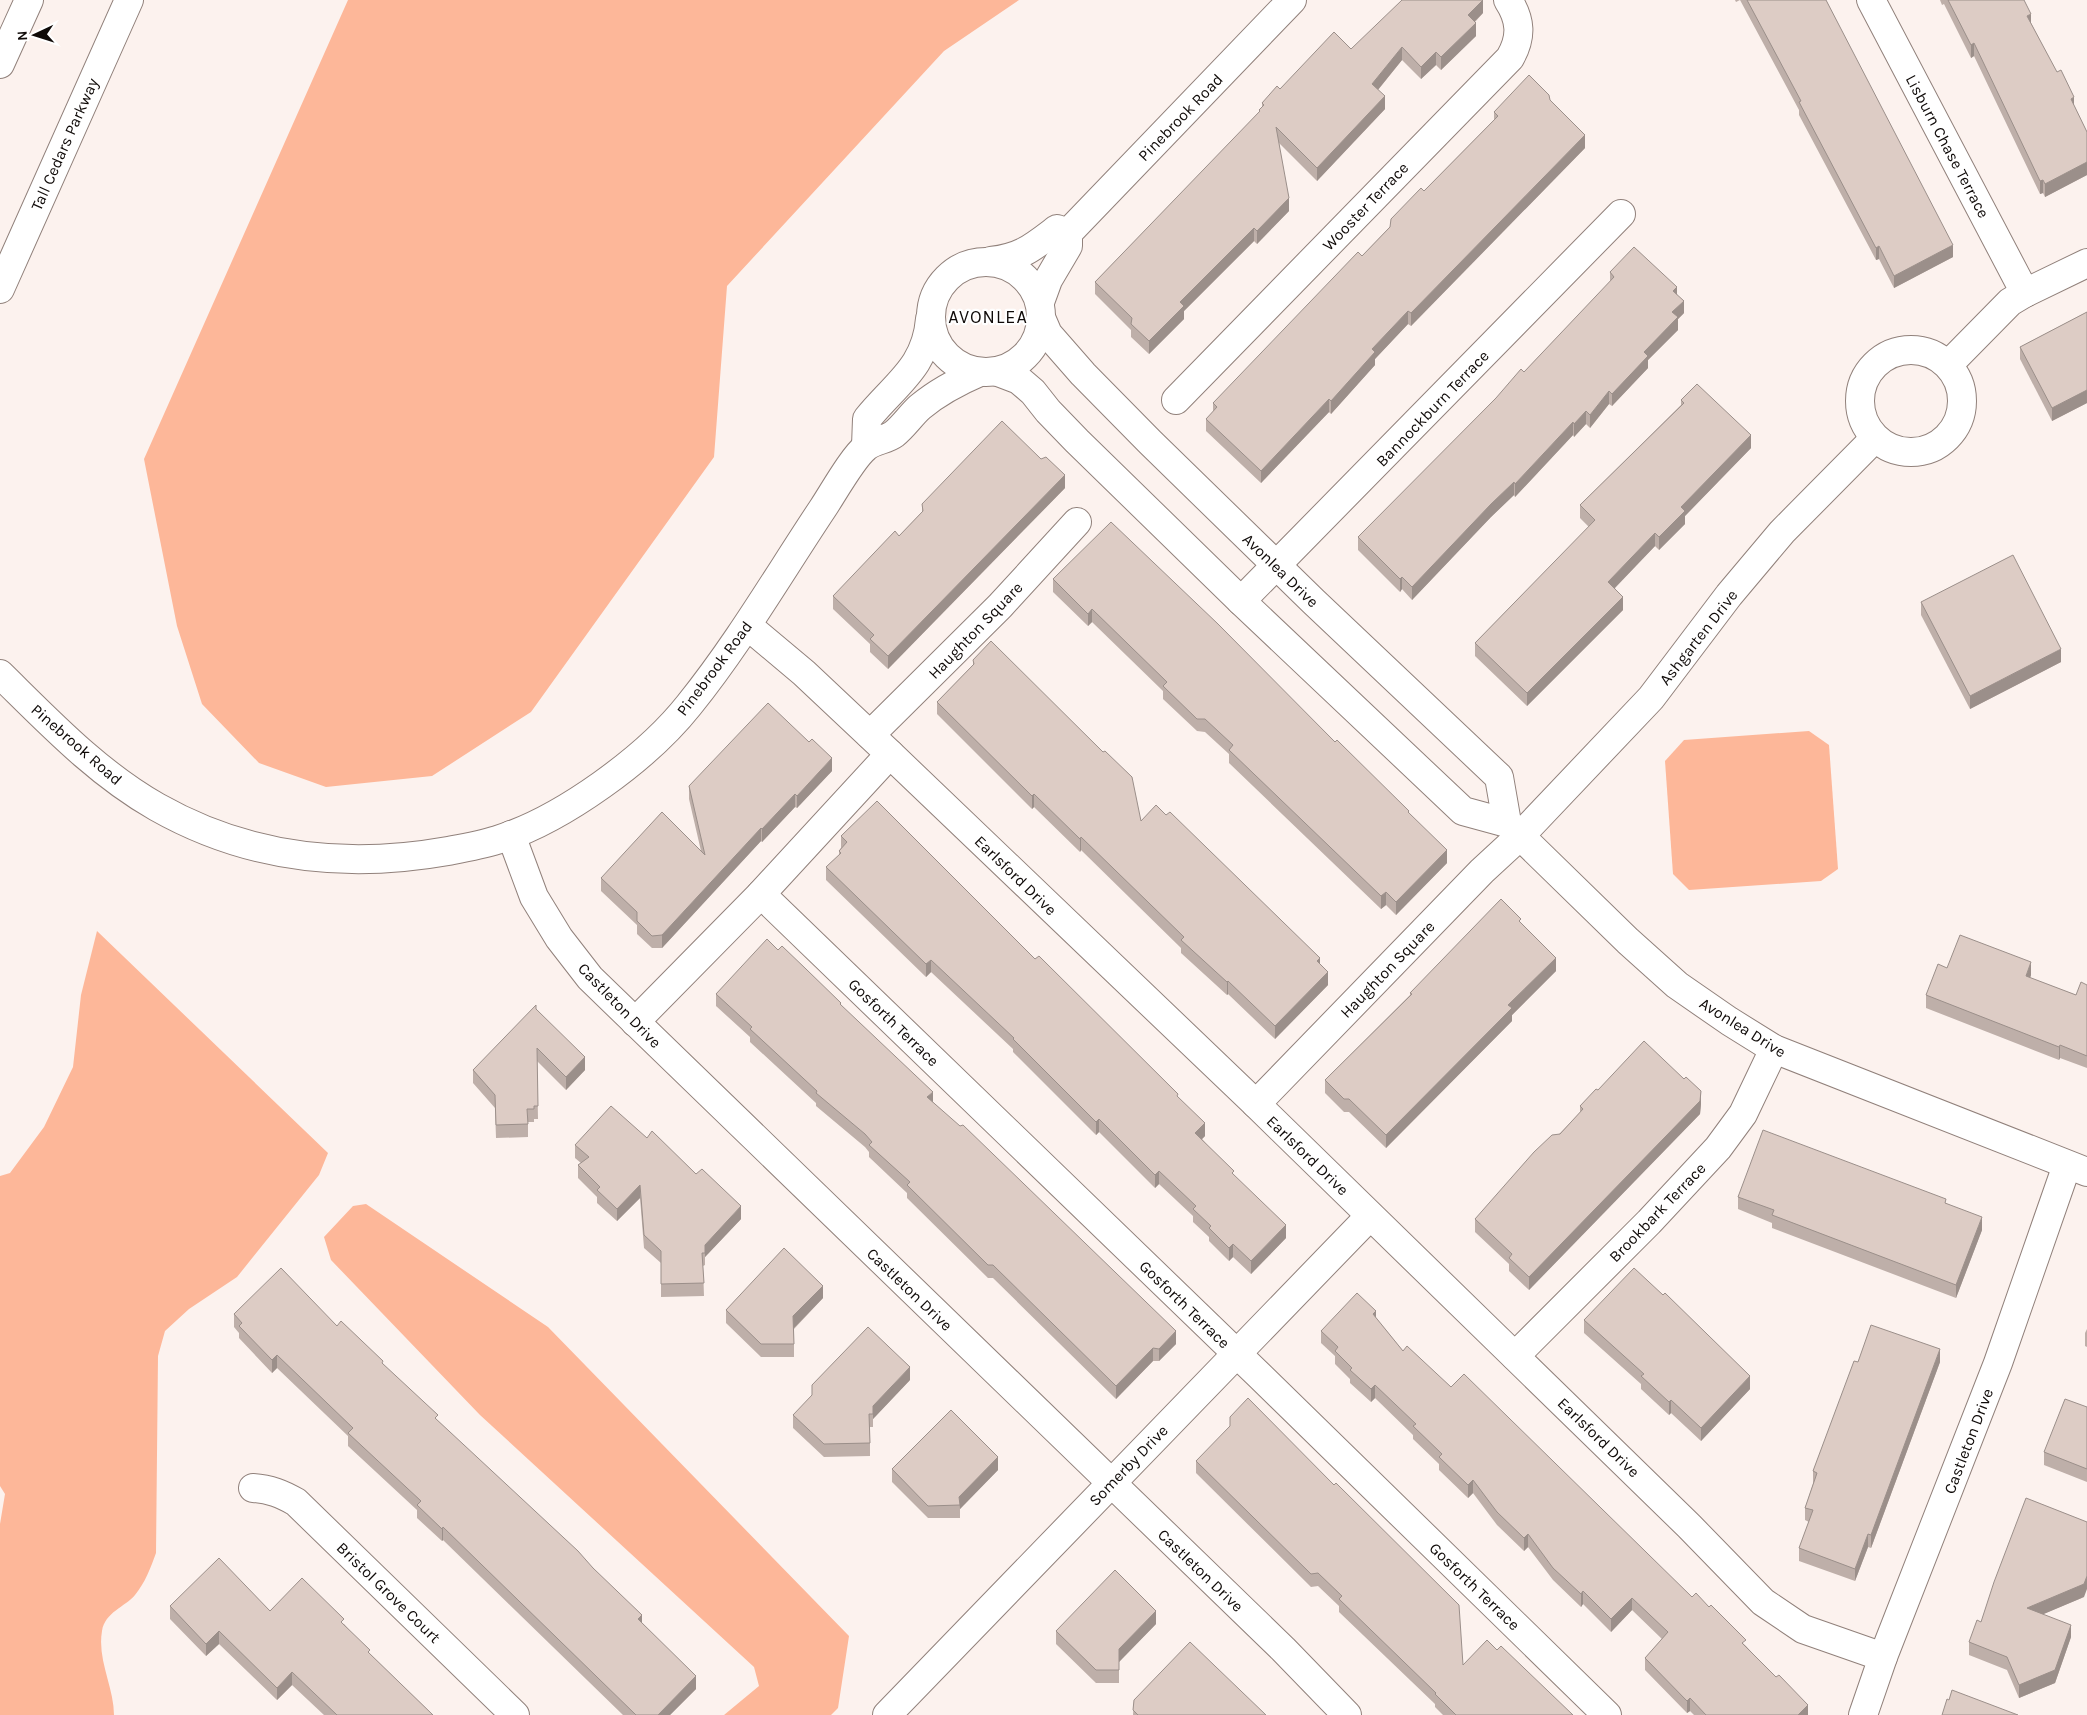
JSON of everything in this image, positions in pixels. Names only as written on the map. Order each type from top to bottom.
[{"type":"street","points":[[0,64],[29,0]]},
{"type":"street","name":"Tall Cedars Parkway","points":[[0,290],[129,0]]},
{"type":"street","name":"Pinebrook Road","points":[[1041,311],[1048,280],[1068,246],[1068,233],[1292,0]]},
{"type":"street","name":"Wooster Terrace","points":[[1176,400],[1510,58],[1518,45],[1520,28],[1508,0]]},
{"type":"street","name":"Lisburn Chase Terrace","points":[[1871,0],[2025,293]]},
{"type":"street","name":"Bannockburn Terrace","points":[[1241,601],[1622,214]]},
{"type":"street","points":[[991,261],[1007,265],[1021,273],[1033,286],[1041,311],[1038,338],[1028,353],[1015,365],[959,382],[928,401],[892,436],[866,446],[867,419],[916,365],[929,330],[936,293],[950,275],[962,266],[976,262],[1015,257],[1025,253],[1057,229],[1068,233]]},
{"type":"street","points":[[1948,365],[1998,312],[2025,293],[2087,262]]},
{"type":"street","name":"Avonlea Drive","points":[[1041,311],[1048,334],[1118,410],[1277,566],[1499,777],[1514,829],[1628,942],[1677,985],[1728,1021],[1774,1050],[2077,1168]]},
{"type":"street","points":[[931,314],[932,331],[939,346],[949,359],[964,368],[1019,380],[1033,392],[1048,411],[1077,441],[1241,601],[1463,811],[1514,829]]},
{"type":"street","points":[[1908,349],[1929,353],[1948,365],[1957,377],[1961,390],[1962,405],[1959,420],[1952,432],[1942,442],[1929,449],[1915,453],[1900,452],[1887,447],[1875,438],[1866,426],[1861,412],[1860,398],[1863,383],[1875,365],[1893,352],[1908,349]]},
{"type":"street","name":"Ashgarten Drive","points":[[1514,829],[1651,698],[1729,595],[1782,532],[1875,438]]},
{"type":"street","name":"Pinebrook Road","points":[[0,674],[63,736],[121,783],[157,807],[223,837],[249,846],[296,855],[350,860],[395,859],[496,841],[554,815],[582,798],[633,760],[686,709],[748,626],[802,539],[866,446]]},
{"type":"street","name":"Haughton Square","points":[[870,735],[1000,606],[1077,522]]},
{"type":"street","name":"Earlsford Drive","points":[[748,626],[804,674],[870,735],[1256,1104],[1689,1526],[1763,1602],[1803,1628],[1883,1657]]},
{"type":"street","points":[[635,1022],[761,894],[890,754]]},
{"type":"street","name":"Haughton Square","points":[[1256,1104],[1482,870],[1514,829]]},
{"type":"street","name":"Castleton Drive","points":[[511,835],[534,896],[560,938],[590,978],[1112,1482],[1283,1649],[1347,1715]]},
{"type":"street","name":"Gosforth Terrace","points":[[761,894],[1607,1715]]},
{"type":"street","name":"Brookbark Terrace","points":[[1515,1356],[1649,1222],[1718,1148],[1743,1114],[1774,1050]]},
{"type":"street","name":"Castleton Drive","points":[[1863,1715],[1883,1657],[1998,1363],[2077,1168]]},
{"type":"street","name":"Somerby Drive","points":[[887,1715],[1370,1216]]},
{"type":"street","name":"Bristol Grove Court","points":[[253,1488],[268,1489],[281,1493],[296,1502],[515,1715]]},
{"type":"shaded area","points":[[348,0],[1019,0],[944,51],[727,286],[714,457],[531,712],[432,776],[326,787],[259,763],[202,704],[177,626],[144,459]]},
{"type":"shaded area","points":[[1809,731],[1829,745],[1838,869],[1821,881],[1689,890],[1673,874],[1665,761],[1684,740]]},
{"type":"shaded area","points":[[97,931],[328,1153],[319,1175],[237,1277],[189,1309],[165,1331],[158,1356],[156,1553],[139,1590],[131,1599],[111,1614],[104,1624],[102,1631],[102,1652],[114,1715],[0,1715],[0,1524],[5,1494],[0,1486],[0,1176],[10,1173],[44,1127],[73,1067],[81,995]]},
{"type":"shaded area","points":[[366,1204],[548,1327],[849,1636],[838,1708],[831,1715],[724,1715],[759,1686],[754,1667],[480,1415],[331,1260],[324,1237],[353,1206]]},
{"type":"building","points":[[1402,0],[1483,0],[1468,15],[1476,23],[1441,57],[1436,52],[1421,67],[1402,47],[1372,84],[1385,96],[1317,168],[1276,127],[1289,198],[1257,231],[1254,228],[1180,302],[1184,306],[1149,341],[1131,324],[1132,318],[1095,282],[1260,111],[1264,105],[1262,103],[1277,86],[1280,89],[1334,32],[1351,49]]},
{"type":"building","points":[[1747,0],[1826,0],[1953,245],[1894,276],[1879,246],[1876,248]]},
{"type":"building","points":[[1948,0],[2024,0],[2031,14],[2027,16],[2057,72],[2061,70],[2074,97],[2071,99],[2087,132],[2087,162],[2045,184],[2043,180],[2040,181],[1974,43],[1971,45]]},
{"type":"building","points":[[1529,75],[1549,95],[1550,100],[1585,135],[1411,313],[1408,311],[1372,349],[1375,352],[1331,401],[1329,399],[1261,471],[1206,419],[1217,407],[1213,403],[1358,252],[1362,256],[1390,227],[1391,219],[1421,188],[1424,191],[1498,116],[1494,112]]},
{"type":"building","points":[[1634,247],[1677,287],[1673,291],[1684,301],[1672,312],[1678,317],[1644,352],[1648,356],[1612,394],[1609,391],[1590,415],[1586,411],[1574,424],[1573,422],[1515,484],[1514,482],[1491,504],[1412,587],[1402,577],[1400,579],[1358,537],[1496,398],[1521,369],[1524,372],[1614,277],[1610,272]]},
{"type":"building","points":[[2087,312],[2087,390],[2052,408],[2020,347]]},
{"type":"building","points":[[1697,384],[1751,435],[1681,507],[1685,511],[1659,537],[1655,533],[1608,582],[1623,597],[1527,693],[1475,643],[1595,520],[1580,505],[1684,403],[1681,400]]},
{"type":"building","points":[[1002,421],[1041,459],[1046,457],[1065,475],[888,656],[870,639],[874,635],[833,596],[895,531],[899,536],[923,511],[922,504]]},
{"type":"building","points":[[1111,522],[1218,624],[1335,742],[1337,740],[1447,850],[1396,902],[1386,892],[1381,896],[1229,750],[1233,745],[1205,719],[1197,719],[1163,686],[1167,682],[1092,609],[1088,614],[1053,579]]},
{"type":"building","points":[[2013,555],[2061,649],[1970,696],[1921,602]]},
{"type":"building","points":[[991,641],[1103,752],[1105,751],[1132,777],[1141,821],[1156,805],[1166,815],[1170,812],[1320,958],[1317,961],[1328,972],[1275,1026],[1181,940],[1184,937],[1081,837],[1080,839],[1034,794],[1032,796],[937,702],[974,664],[973,660]]},
{"type":"building","points":[[768,703],[809,742],[812,739],[832,758],[797,796],[795,794],[761,828],[662,935],[652,936],[637,921],[637,912],[601,878],[662,812],[705,855],[689,786]]},
{"type":"building","points":[[877,801],[1035,959],[1039,956],[1205,1123],[1195,1133],[1234,1171],[1232,1173],[1286,1225],[1251,1261],[1233,1244],[1229,1248],[1209,1228],[1211,1226],[1193,1209],[1196,1206],[1159,1171],[1155,1175],[1099,1119],[1096,1122],[1014,1038],[931,960],[926,964],[826,867],[841,853],[839,851],[847,842],[841,836]]},
{"type":"building","points":[[1501,899],[1521,919],[1519,921],[1556,958],[1508,1005],[1512,1008],[1386,1135],[1349,1099],[1344,1099],[1325,1080],[1412,994],[1410,993]]},
{"type":"building","points":[[1960,935],[2031,962],[2026,976],[2076,995],[2081,982],[2087,985],[2087,1056],[2060,1045],[2059,1047],[1926,995],[1938,964],[1947,968]]},
{"type":"building","points":[[767,939],[778,950],[782,946],[806,969],[933,1092],[927,1097],[960,1126],[963,1125],[1176,1331],[1159,1349],[1153,1348],[1116,1386],[993,1265],[988,1265],[907,1185],[910,1182],[869,1145],[872,1142],[865,1134],[816,1093],[817,1091],[750,1029],[752,1027],[716,994]]},
{"type":"building","points":[[536,1005],[536,1009],[585,1057],[566,1077],[537,1048],[538,1106],[534,1106],[534,1109],[527,1109],[528,1124],[496,1125],[495,1095],[473,1070]]},
{"type":"building","points":[[1644,1041],[1684,1079],[1686,1077],[1701,1091],[1700,1101],[1529,1277],[1509,1258],[1512,1254],[1475,1219],[1534,1152],[1552,1135],[1560,1134],[1583,1109],[1580,1106],[1596,1089],[1598,1090]]},
{"type":"building","points":[[611,1106],[647,1138],[652,1131],[696,1174],[702,1169],[741,1206],[705,1245],[705,1253],[702,1253],[704,1283],[661,1284],[661,1251],[644,1235],[640,1185],[617,1209],[597,1190],[600,1187],[578,1165],[589,1157],[575,1145]]},
{"type":"building","points":[[1763,1130],[1946,1199],[1945,1203],[1982,1217],[1956,1285],[1772,1215],[1774,1210],[1738,1197]]},
{"type":"building","points":[[784,1248],[823,1286],[793,1316],[794,1344],[761,1344],[726,1310]]},
{"type":"building","points":[[281,1268],[337,1326],[341,1321],[383,1361],[382,1363],[438,1415],[435,1418],[578,1551],[642,1615],[638,1619],[696,1676],[658,1715],[636,1715],[443,1527],[442,1529],[417,1505],[421,1501],[348,1433],[353,1428],[277,1355],[272,1360],[239,1326],[242,1323],[234,1314]]},
{"type":"building","points":[[1634,1268],[1663,1295],[1665,1293],[1750,1376],[1701,1428],[1671,1400],[1669,1402],[1641,1376],[1644,1374],[1584,1320]]},
{"type":"building","points":[[1357,1293],[1376,1311],[1373,1314],[1403,1351],[1407,1346],[1451,1387],[1464,1374],[1692,1597],[1696,1593],[1709,1607],[1711,1605],[1746,1640],[1742,1643],[1776,1677],[1779,1675],[1808,1705],[1798,1715],[1706,1715],[1690,1698],[1687,1701],[1645,1658],[1668,1632],[1632,1598],[1611,1619],[1583,1591],[1581,1594],[1553,1568],[1528,1534],[1524,1538],[1497,1512],[1473,1480],[1468,1485],[1439,1457],[1442,1454],[1413,1426],[1416,1424],[1375,1385],[1371,1389],[1350,1370],[1352,1368],[1335,1351],[1338,1347],[1321,1331]]},
{"type":"building","points":[[1871,1325],[1940,1349],[1871,1535],[1868,1534],[1855,1569],[1799,1548],[1813,1510],[1805,1508],[1817,1473],[1813,1471],[1854,1361],[1858,1362]]},
{"type":"building","points":[[868,1327],[910,1367],[873,1406],[873,1414],[869,1414],[870,1443],[824,1444],[793,1415],[812,1395],[812,1385]]},
{"type":"building","points":[[1248,1398],[1334,1485],[1336,1483],[1459,1605],[1463,1665],[1487,1640],[1497,1650],[1501,1646],[1573,1715],[1456,1715],[1436,1693],[1339,1599],[1342,1596],[1318,1573],[1311,1574],[1196,1461],[1230,1426],[1230,1417]]},
{"type":"building","points":[[2065,1399],[2087,1407],[2087,1469],[2044,1452]]},
{"type":"building","points":[[951,1410],[998,1457],[959,1497],[960,1505],[928,1506],[892,1469]]},
{"type":"building","points":[[2026,1498],[2087,1522],[2087,1576],[2084,1584],[2027,1608],[2071,1625],[2055,1670],[2019,1685],[2007,1657],[1969,1642],[1977,1620],[1981,1622]]},
{"type":"building","points":[[219,1558],[270,1611],[302,1578],[344,1619],[341,1622],[370,1650],[368,1652],[433,1715],[337,1715],[292,1672],[277,1688],[219,1631],[206,1644],[170,1606]]},
{"type":"building","points":[[1115,1570],[1156,1611],[1119,1649],[1119,1670],[1096,1670],[1056,1631]]},
{"type":"building","points":[[1190,1642],[1266,1715],[1138,1715],[1133,1710],[1134,1700]]},
{"type":"building","points":[[1952,1690],[2018,1715],[1942,1715]]},
{"type":"district","name":"AVONLEA","points":[[988,317]]}]
